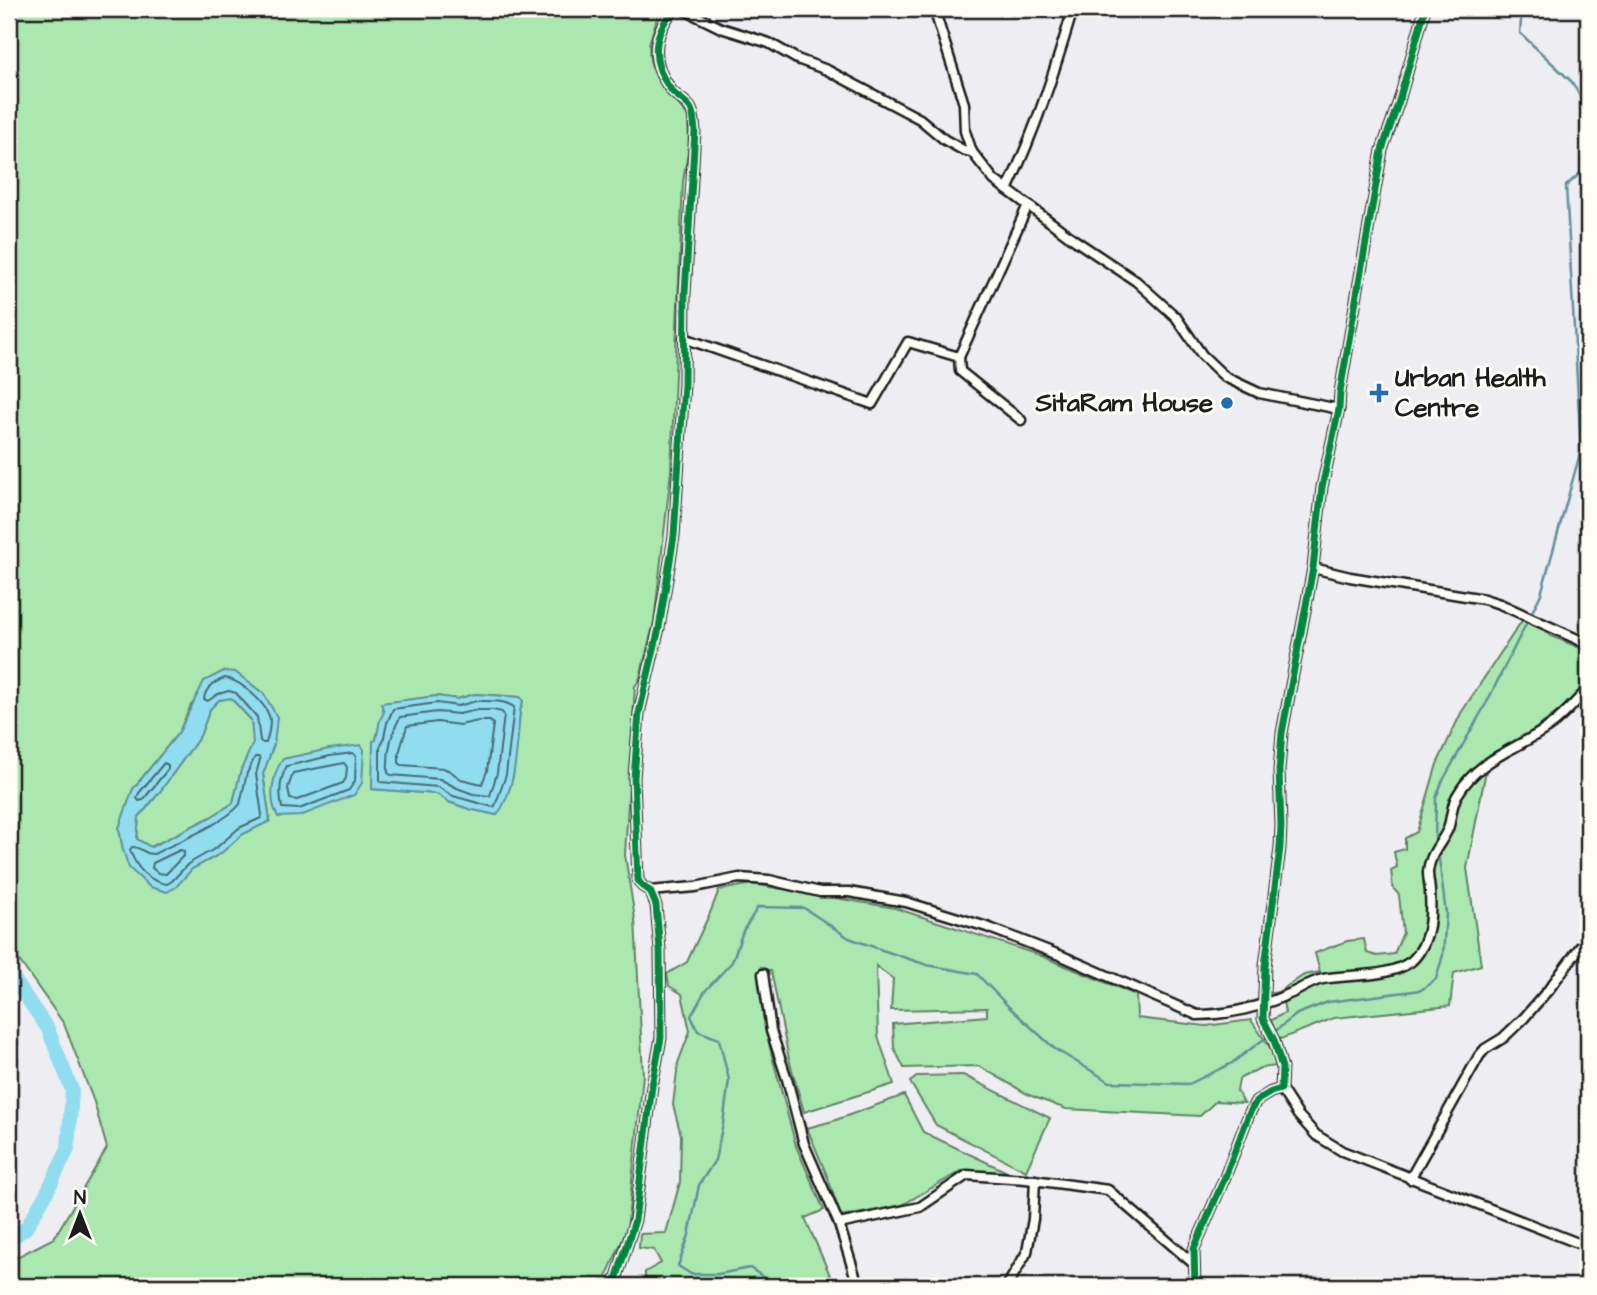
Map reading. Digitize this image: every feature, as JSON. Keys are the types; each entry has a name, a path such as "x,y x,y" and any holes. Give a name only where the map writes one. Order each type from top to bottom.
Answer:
{"street":[{"path":"614,1286 635,1220 652,1086 661,1038 656,905 650,891 638,880 634,778 639,713 659,628 674,536 684,384 685,293 695,131 691,108 672,91 657,64 656,41 665,20 674,9"},
{"path":"682,9 721,28 769,43 797,59 827,70 920,118 945,140 972,152"},
{"path":"934,9 964,104 965,131 972,152 994,180 1136,281 1176,317 1202,355 1225,377 1259,393 1339,409"},
{"path":"1007,190 1025,154 1073,9"},
{"path":"1425,9 1382,150 1339,409 1322,487 1313,568 1283,733 1279,771 1280,848 1265,966 1263,1019 1274,1040 1282,1068 1281,1089 1298,1115 1316,1135 1342,1151 1588,1247"},
{"path":"1021,420 960,371 960,357 1028,205"},
{"path":"684,338 872,404 908,342 960,357"},
{"path":"1313,568 1350,577 1484,599 1588,644"},
{"path":"650,891 695,887 739,878 769,880 820,892 849,892 906,902 987,927 1197,1014 1239,1011 1293,993 1306,984 1395,969 1412,961 1425,941 1430,922 1431,894 1428,872 1431,858 1448,828 1456,796 1470,776 1493,758 1552,725 1588,689"},
{"path":"1410,1179 1479,1056 1524,1018 1581,946 1588,946"},
{"path":"763,974 771,1031 804,1144 839,1224 860,1286"},
{"path":"1195,1286 1194,1249 1249,1114 1256,1101 1281,1089"},
{"path":"839,1224 920,1207 967,1175 1035,1180 1108,1190 1194,1265"},
{"path":"1007,1286 1027,1252 1033,1219 1035,1180"}],"green space":[{"path":"9,9 660,9 649,44 650,61 656,77 688,116 689,148 683,181 671,471 654,622 639,681 635,686 625,855 635,919 643,1075 627,1230 602,1286 9,1286 9,1261 54,1238 107,1148 94,1102 64,1024 9,946","holes":["235,672 264,694 274,744 263,774 270,821 243,834 220,854 192,869 123,850 119,828 133,789 179,732 191,705","475,694 520,697 523,701 513,777 497,815 469,809 449,802 437,794 372,789 377,734 384,712 382,703 437,696 457,699"]},
{"path":"1523,619 1538,623 1551,636 1588,654 1588,683 1565,706 1534,730 1489,755 1467,868 1481,965 1454,973 1450,1006 1334,1018 1278,1040 1271,1020 1285,1013 1283,1001 1272,993 1304,975 1320,972 1315,953 1347,941 1364,939 1367,953 1377,956 1394,954 1403,933 1399,895 1393,888 1391,870 1397,867 1394,852 1405,849 1405,838 1417,832 1437,764 1461,713"},
{"path":"231,698 251,720 254,743 241,770 233,803 151,847 137,839 139,817 200,736 210,709 219,700"},
{"path":"753,884 895,908 1039,955 1136,995 1137,1018 1206,1026 1251,1020 1271,1049 1278,1066 1260,1068 1239,1079 1237,1091 1244,1103 1216,1101 1200,1116 1066,1109 1029,1095 979,1066 904,1068 894,1048 893,1024 987,1016 987,1008 891,1010 893,979 876,966 878,1036 894,1084 804,1112 789,1059 771,971 761,967 762,1006 771,1052 796,1146 824,1210 805,1218 833,1282 829,1286 645,1286 645,1272 661,1263 654,1250 639,1248 640,1234 666,1233 680,1182 681,1135 673,1105 678,1063 690,1031 682,994 669,986 667,974 687,962 719,890"},
{"path":"963,1075 1050,1118 1026,1171 936,1125 910,1082 918,1076"},
{"path":"904,1095 923,1132 1007,1172 998,1174 961,1171 902,1205 841,1217 807,1128"}],"water":[{"path":"224,671 235,672 264,694 277,717 274,744 263,774 270,821 243,834 220,854 192,869 176,887 167,892 150,887 129,868 119,828 133,789 179,732 204,681","holes":["231,698 251,720 253,743 241,770 233,803 151,847 137,839 139,817 200,736 210,709 219,700"]},
{"path":"475,694 520,697 523,701 512,779 504,804 497,815 449,802 437,794 372,789 373,741 376,740 384,712 381,703 437,696 457,699"},
{"path":"361,745 364,750 362,783 354,795 300,816 278,817 272,795 276,772 283,759"}],"waterway":[{"path":"1522,9 1520,33 1572,82 1588,111"},
{"path":"1435,841 1436,798 1541,594 1581,450 1566,186 1588,166"},
{"path":"1274,1032 1297,1014 1328,1002 1421,990 1436,979 1443,955 1446,914 1438,851"},
{"path":"772,1286 750,1268 718,1274 691,1274 678,1266 689,1235 699,1185 715,1160 729,1080 719,1039 698,1031 691,1016 705,991 732,962 743,931 758,907 804,908 849,938 927,965 977,974 1055,1049 1110,1082 1189,1084 1232,1063 1268,1036"},
{"path":"9,972 48,1029 72,1090 68,1149 26,1228 9,1240"}],"cycle path":[{"path":"614,1286 635,1220 652,1086 661,1038 660,950 656,905 650,891 638,880 634,778 639,713 659,628 674,536 684,384 685,293 695,131 691,109 664,80 656,49 661,29 674,9"},
{"path":"1195,1286 1194,1249 1249,1114 1256,1101 1281,1089 1282,1068 1274,1040 1263,1019 1265,966 1280,848 1279,771 1282,733 1313,568 1322,487 1339,409 1382,150 1425,9"}],"place":[{"name":"Urban Health Centre","path":"1379,393"},
{"name":"SitaRam House","path":"1227,403"}]}
